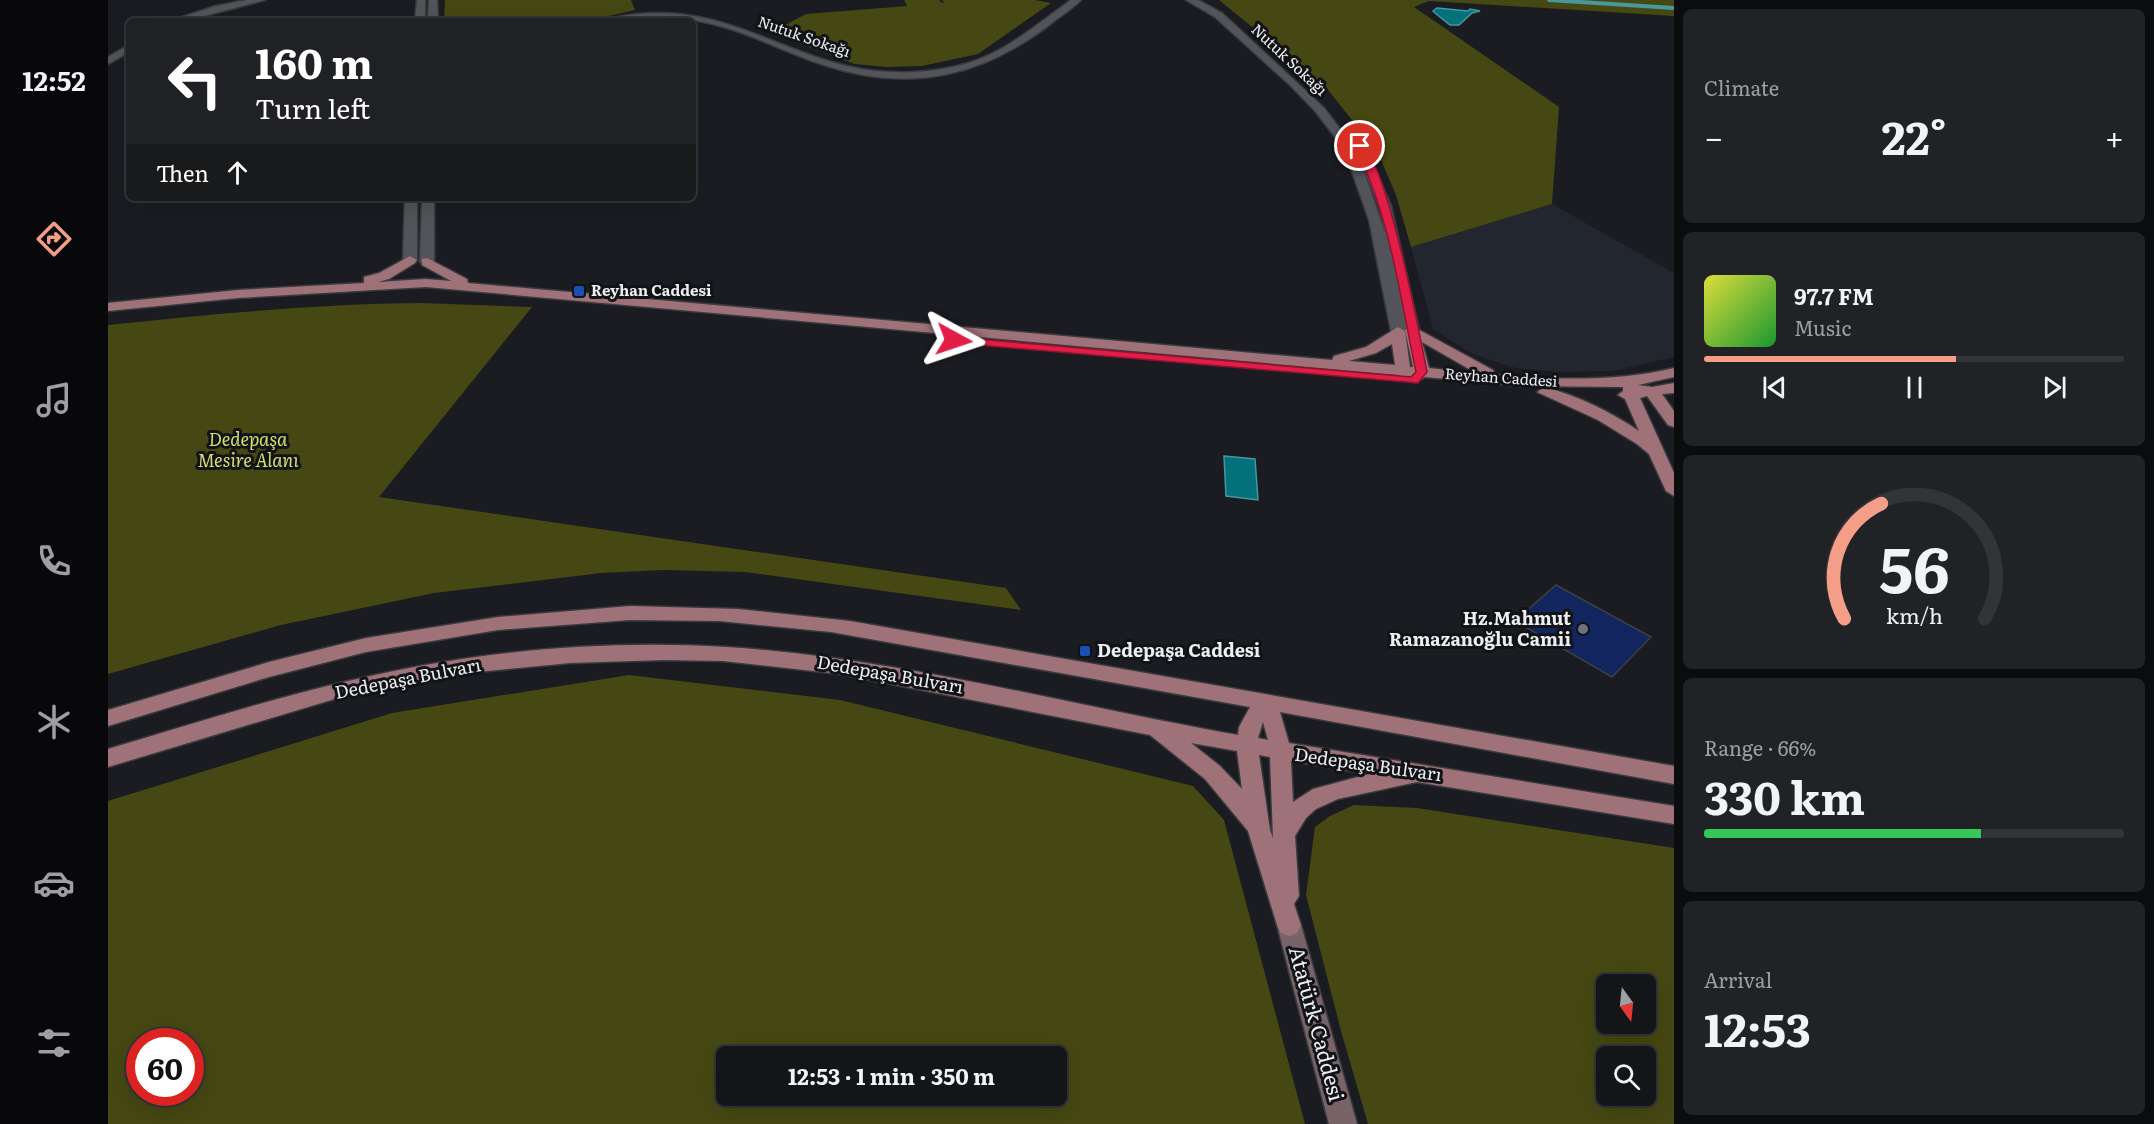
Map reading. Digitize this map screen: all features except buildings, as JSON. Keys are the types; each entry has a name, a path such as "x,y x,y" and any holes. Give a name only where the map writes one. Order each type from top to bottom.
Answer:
{"main road":[{"path":"342,287 384,276 410,260"},
{"path":"410,260 409,288 1413,374 1545,392 1631,389 1652,392 1674,388"},
{"path":"426,283 427,262 454,279 490,289"},
{"name":"Reyhan Caddesi","path":"108,316 409,288 426,283 1323,362 1413,374 1631,389 1674,372"},
{"name":"Reyhan Caddesi","path":"108,307 342,287 409,288"},
{"path":"1323,362 1364,352 1405,331"},
{"path":"1405,331 1413,374"},
{"path":"1405,331 1473,366 1519,381"},
{"path":"1631,389 1674,491"},
{"path":"1545,392 1576,402 1618,422 1656,451"},
{"path":"1652,392 1674,422"},
{"path":"108,718 291,663 365,645 508,622 653,613 718,614 798,620 1265,700 1674,775"},
{"name":"Dedepaşa Bulvarı","path":"108,758 278,706 396,678 478,664 611,654 710,653 804,661 930,681 1152,728 1280,752 1425,773 1674,815"},
{"path":"1265,700 1248,727 1247,746 1259,830 1288,925"},
{"path":"1265,700 1277,732 1280,752 1288,925"},
{"path":"1152,728 1216,773 1236,794 1259,830"},
{"path":"1283,837 1296,812 1312,800 1347,787 1425,773"}],"street":[{"path":"185,18 219,8 261,0"},
{"path":"420,18 421,0"},
{"path":"433,0 433,18"},
{"name":"Nutuk Sokağı","path":"696,18 704,19 842,67 873,72 922,74 955,70 991,59 1077,0"},
{"name":"Nutuk Sokağı","path":"696,23 831,71 878,78 926,79 964,74 1003,61 1090,0"},
{"name":"Nutuk Sokağı","path":"1190,0 1217,14 1308,97 1338,133 1358,169 1390,286 1405,331"},
{"name":"Nutuk Sokağı","path":"1203,0 1231,16 1304,81 1348,129 1360,146 1385,206 1405,331"},
{"name":"Nutuk Sokağı","path":"637,18 662,15 694,18"},
{"path":"108,61 126,50"},
{"path":"410,260 411,201"},
{"path":"427,262 428,201"},
{"name":"Atatürk Caddesi","path":"1288,925 1343,1124"}],"shaded area":[{"path":"1552,204 1674,273 1674,357 1614,371 1556,372 1516,368 1472,354 1433,329 1411,247"}],"green space":[{"path":"445,0 631,0 635,10 600,18 444,18"},
{"path":"904,0 939,0 942,3 944,2 942,0 1035,0 1051,3 978,54 922,66 886,67 855,64 770,33 806,14 907,6"},
{"path":"1219,0 1674,0 1674,16 1429,1 1414,7 1559,107 1552,204 1411,247 1396,195 1378,153 1325,86"},
{"name":"Dedepaşa Mesire Alanı","path":"422,303 532,307 379,497 1006,588 1021,610 745,572 663,570 601,573 434,593 281,625 108,674 108,325 226,313"},
{"path":"629,675 840,700 1193,786 1224,820 1305,1124 108,1124 108,801 392,713"},
{"path":"1354,805 1417,808 1674,848 1674,1124 1368,1124 1306,895 1315,827 1330,816"}],"water":[{"path":"1437,8 1480,11 1472,13 1459,25 1450,25 1433,11"},
{"path":"1224,456 1255,459 1258,500 1226,496"}],"waterway":[{"path":"1549,0 1674,8"}],"place":[{"name":"Reyhan Caddesi","path":"579,291"},
{"name":"Hz.Mahmut Ramazanoğlu Camii","path":"1583,629"},
{"name":"Dedepaşa Caddesi","path":"1085,651"}],"route":[{"path":"954,340 1414,381 1422,372 1392,231 1385,206 1360,146"}]}
